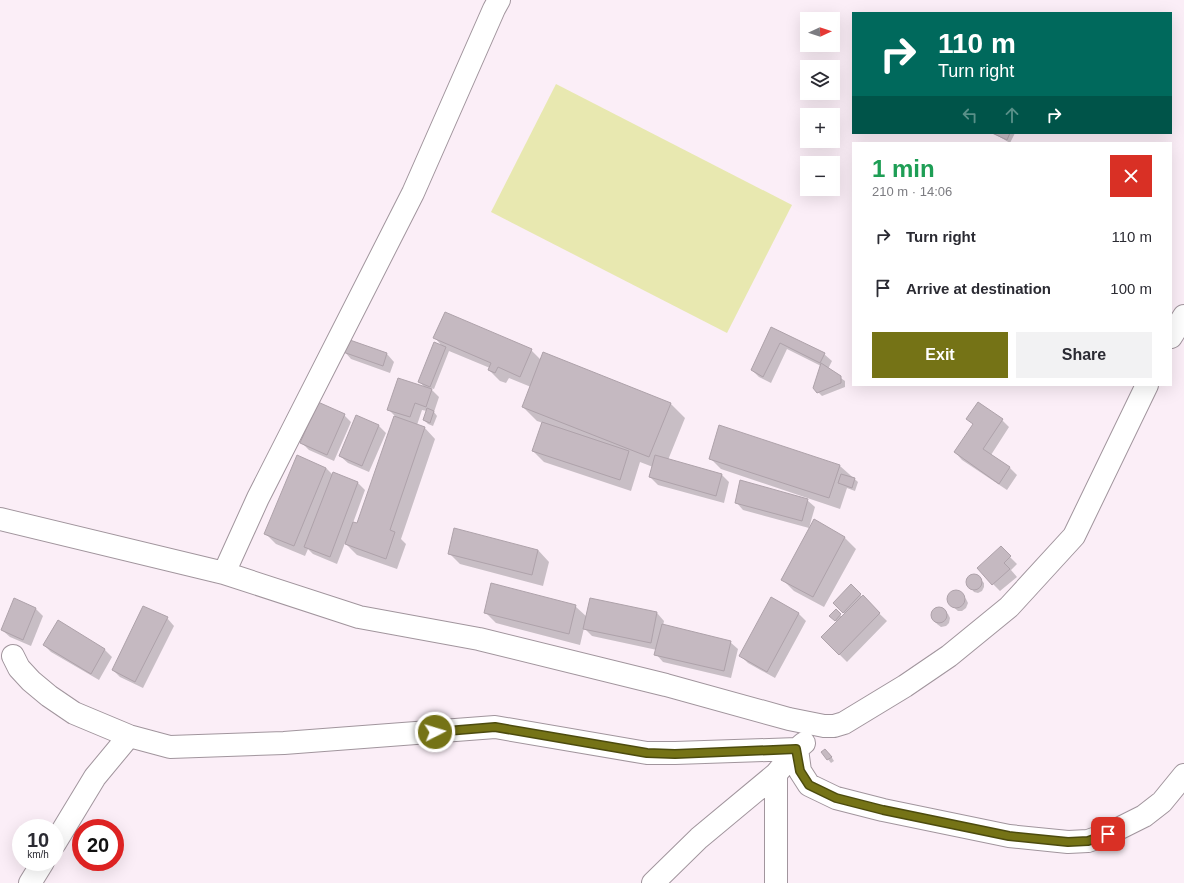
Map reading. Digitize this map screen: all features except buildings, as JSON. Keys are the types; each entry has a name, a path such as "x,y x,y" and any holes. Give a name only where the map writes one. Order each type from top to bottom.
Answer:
{"street":[{"path":"224,573 258,498 413,193 499,0"},
{"path":"1172,335 1184,316"},
{"path":"0,519 224,573 359,617 479,639 659,683 789,719 824,726 834,726 844,723 905,686 949,656 1009,607 1074,536 1147,386"},
{"path":"13,656 19,668 31,681 74,713 129,736 170,747 284,743 495,727 647,753 675,754 796,749"},
{"path":"653,883 700,838 776,774 796,749 824,726"},
{"path":"64,828 95,777 129,736"},
{"path":"796,749 800,771 809,785 836,798 883,810 1009,836 1068,842 1088,841 1108,834 1144,816 1162,802 1184,775"},
{"path":"776,774 776,883"},
{"path":"30,883 37,871"}],"green space":[{"path":"556,84 792,205 727,333 491,212"}],"route":[{"path":"435,732 495,727 647,753 675,754 796,749 800,771 809,785 836,798 883,810 1009,836 1068,842 1088,841 1108,834"}]}
